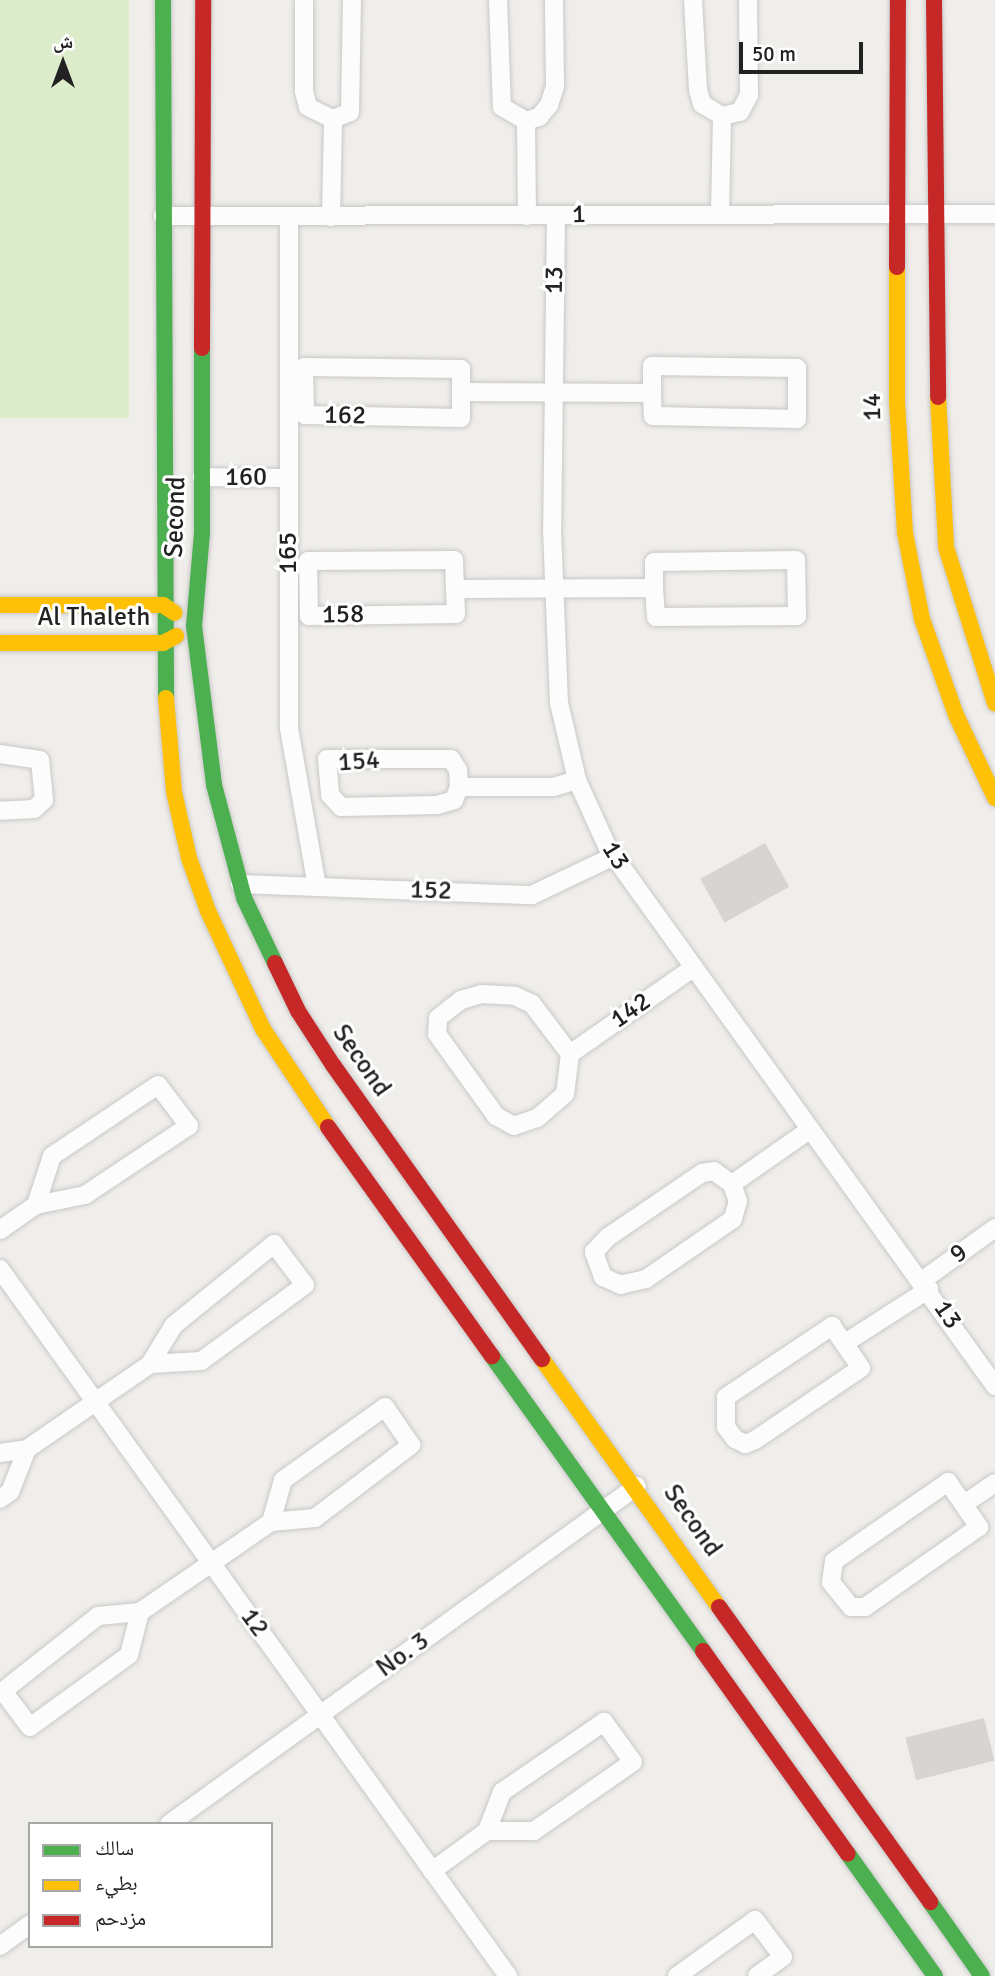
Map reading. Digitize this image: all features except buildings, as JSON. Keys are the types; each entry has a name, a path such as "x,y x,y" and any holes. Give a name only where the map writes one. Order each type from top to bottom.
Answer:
{"street":[{"name":"Second","path":"163,0 163,643 174,792 189,858 245,994 299,1086 935,1976"},
{"name":"Second","path":"204,0 202,477 194,626 214,785 240,884 298,1011 333,1065 637,1486 982,1976"},
{"path":"304,0 306,99 317,114 333,119 351,112 352,0"},
{"path":"498,0 502,107 526,121 539,117 549,105 555,86 554,0"},
{"path":"694,0 698,90 702,104 722,116 740,112 749,95 748,0"},
{"name":"14","path":"898,0 899,464 905,533 922,619 956,715 995,798"},
{"path":"933,0 938,445 946,547 995,703"},
{"path":"720,213 722,116"},
{"path":"331,217 333,119"},
{"path":"526,121 527,216"},
{"name":"1","path":"163,216 995,214"},
{"name":"165","path":"289,216 289,728 317,887"},
{"name":"13","path":"556,216 555,589 559,703 577,780 614,856 809,1130 926,1284 995,1386"},
{"path":"652,366 797,368 797,419 653,416 652,393 652,366"},
{"name":"162","path":"304,367 460,369 461,392 461,418 305,415 304,367"},
{"path":"461,392 652,393"},
{"name":"160","path":"202,477 289,478"},
{"name":"158","path":"454,560 455,589 456,614 309,616 308,561 454,560"},
{"path":"796,560 797,616 656,617 654,588 654,562 796,560"},
{"path":"455,589 654,588"},
{"name":"Al Thaleth","path":"0,605 163,605 194,626 163,643 0,643"},
{"path":"0,754 40,760 44,800 34,809 0,811"},
{"name":"154","path":"327,759 451,759 458,770 459,787 454,800 437,805 341,807 330,795 327,759"},
{"path":"459,787 553,787 577,780"},
{"name":"152","path":"240,884 532,895 614,856"},
{"name":"142","path":"570,1054 693,968"},
{"path":"515,996 532,1004 570,1054 565,1094 537,1118 514,1126 496,1116 447,1049 437,1034 439,1018 471,997 515,996"},
{"path":"0,1230 36,1205 85,1195 189,1126 158,1085 52,1156 36,1205"},
{"path":"732,1184 809,1130"},
{"path":"714,1171 732,1184 738,1201 733,1219 646,1279 621,1285 603,1277 594,1252 608,1237 702,1173 714,1171"},
{"name":"9","path":"845,1343 926,1284 995,1228"},
{"path":"0,1453 27,1449 150,1364 174,1325 274,1244 305,1285 201,1361 150,1364"},
{"name":"12","path":"0,1269 508,1976"},
{"path":"832,1326 845,1343 861,1368 755,1440 745,1444 735,1439 726,1427 726,1396 832,1326"},
{"path":"140,1612 129,1656 30,1727 3,1691 98,1616 140,1612 271,1522 315,1518 411,1445 385,1407 284,1480 271,1522"},
{"path":"0,1499 10,1492 27,1449"},
{"path":"948,1482 964,1504 979,1527 865,1607 851,1607 831,1582 834,1561 948,1482"},
{"path":"964,1504 995,1483"},
{"name":"No. 3","path":"172,1822 637,1486"},
{"path":"432,1871 487,1831 502,1792 604,1722 633,1762 534,1831 487,1831"},
{"path":"677,1976 755,1920 783,1957 757,1976"},
{"path":"0,1946 28,1925"}],"green space":[{"path":"0,0 129,0 129,418 0,418"}],"traffic: fast":[{"path":"163,0 166,698"},
{"path":"202,348 202,533 194,626 214,785 244,898 275,963"},
{"path":"492,1356 703,1651"},
{"path":"848,1854 935,1976"},
{"path":"930,1902 982,1976"}],"traffic: slow":[{"path":"897,267 897,402 905,533 922,619 956,715 995,798"},
{"path":"938,397 946,547 995,703"},
{"path":"0,605 163,605 175,613"},
{"path":"0,643 163,643 176,636"},
{"path":"166,698 174,792 189,858 208,911 263,1029 328,1127"},
{"path":"542,1359 719,1607"}],"traffic: jam":[{"path":"202,348 203,0"},
{"path":"897,267 898,0"},
{"path":"934,0 938,397"},
{"path":"275,963 298,1011 333,1065 542,1359"},
{"path":"328,1127 492,1356"},
{"path":"719,1607 930,1902"},
{"path":"703,1651 848,1854"}]}
